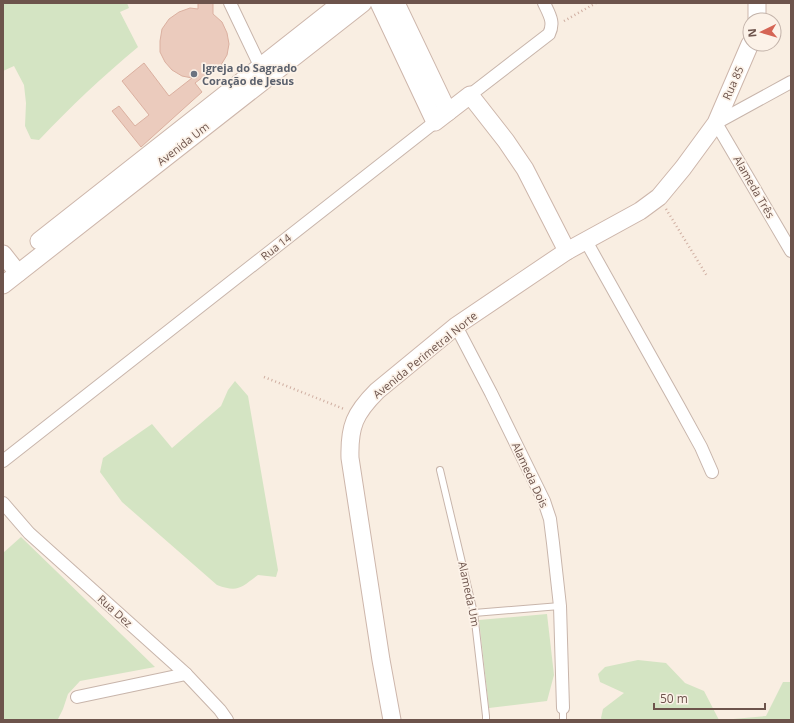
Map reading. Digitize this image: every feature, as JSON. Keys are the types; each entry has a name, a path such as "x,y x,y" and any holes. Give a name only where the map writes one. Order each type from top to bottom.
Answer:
{"street":[{"path":"230,3 263,73"},
{"name":"Avenida Um","path":"263,73 341,3"},
{"name":"Avenida Um","path":"3,285 9,265 263,73 363,3"},
{"path":"379,3 442,117"},
{"path":"396,3 442,117"},
{"path":"544,3 551,18 550,31"},
{"name":"Rua 14","path":"3,461 550,31"},
{"name":"Rua 85","path":"716,123 747,52"},
{"path":"716,123 791,82"},
{"path":"470,95 506,140 524,169 567,251"},
{"name":"Avenida Perimetral Norte","path":"392,720 381,660 350,458 349,443 352,429 358,415 366,403 378,391 456,326 567,251 640,211 659,197 683,168 716,123"},
{"name":"Alameda Três","path":"716,123 791,251"},
{"path":"586,241 679,407 712,472"},
{"name":"Alameda Dois","path":"456,326 544,501 550,519 560,606 563,714"},
{"name":"Rua Dez","path":"3,503 29,533 186,674 220,710 227,720"},
{"path":"77,697 186,674"}],"lane":[{"name":"Alameda Um","path":"440,470 474,613 486,720"},
{"path":"474,613 560,606"}],"path":[{"path":"550,31 596,3"},
{"path":"221,65 229,78"},
{"path":"659,197 707,276"},
{"path":"264,377 358,415"}],"green space":[{"path":"3,3 127,3 129,8 120,12 138,47 87,92 39,140 31,139 25,126 26,103 24,85 14,66 3,71"},
{"path":"235,381 248,396 278,570 276,577 258,575 243,586 235,589 217,585 122,502 100,472 103,458 152,424 172,448 221,406 228,390"},
{"path":"21,537 155,667 80,681 68,694 58,719 3,720 3,553"},
{"path":"547,614 554,675 547,701 489,708 479,620"},
{"path":"638,660 666,663 685,683 704,691 719,720 602,720 603,709 624,693 600,682 598,674 605,667"},
{"path":"783,682 791,682 791,720 722,720 766,716"}],"building":[{"name":"Igreja do Sagrado Coração de Jesus","path":"198,3 213,3 213,14 222,22 227,33 229,44 227,55 221,65 213,72 195,83 202,92 141,147 112,111 119,106 135,126 149,115 122,81 144,63 169,96 192,78 182,76 172,70 165,62 160,52 160,41 162,29 169,19 179,12 190,8 198,9"}],"place":[{"name":"Igreja do Sagrado Coração de Jesus","path":"194,74"}]}
